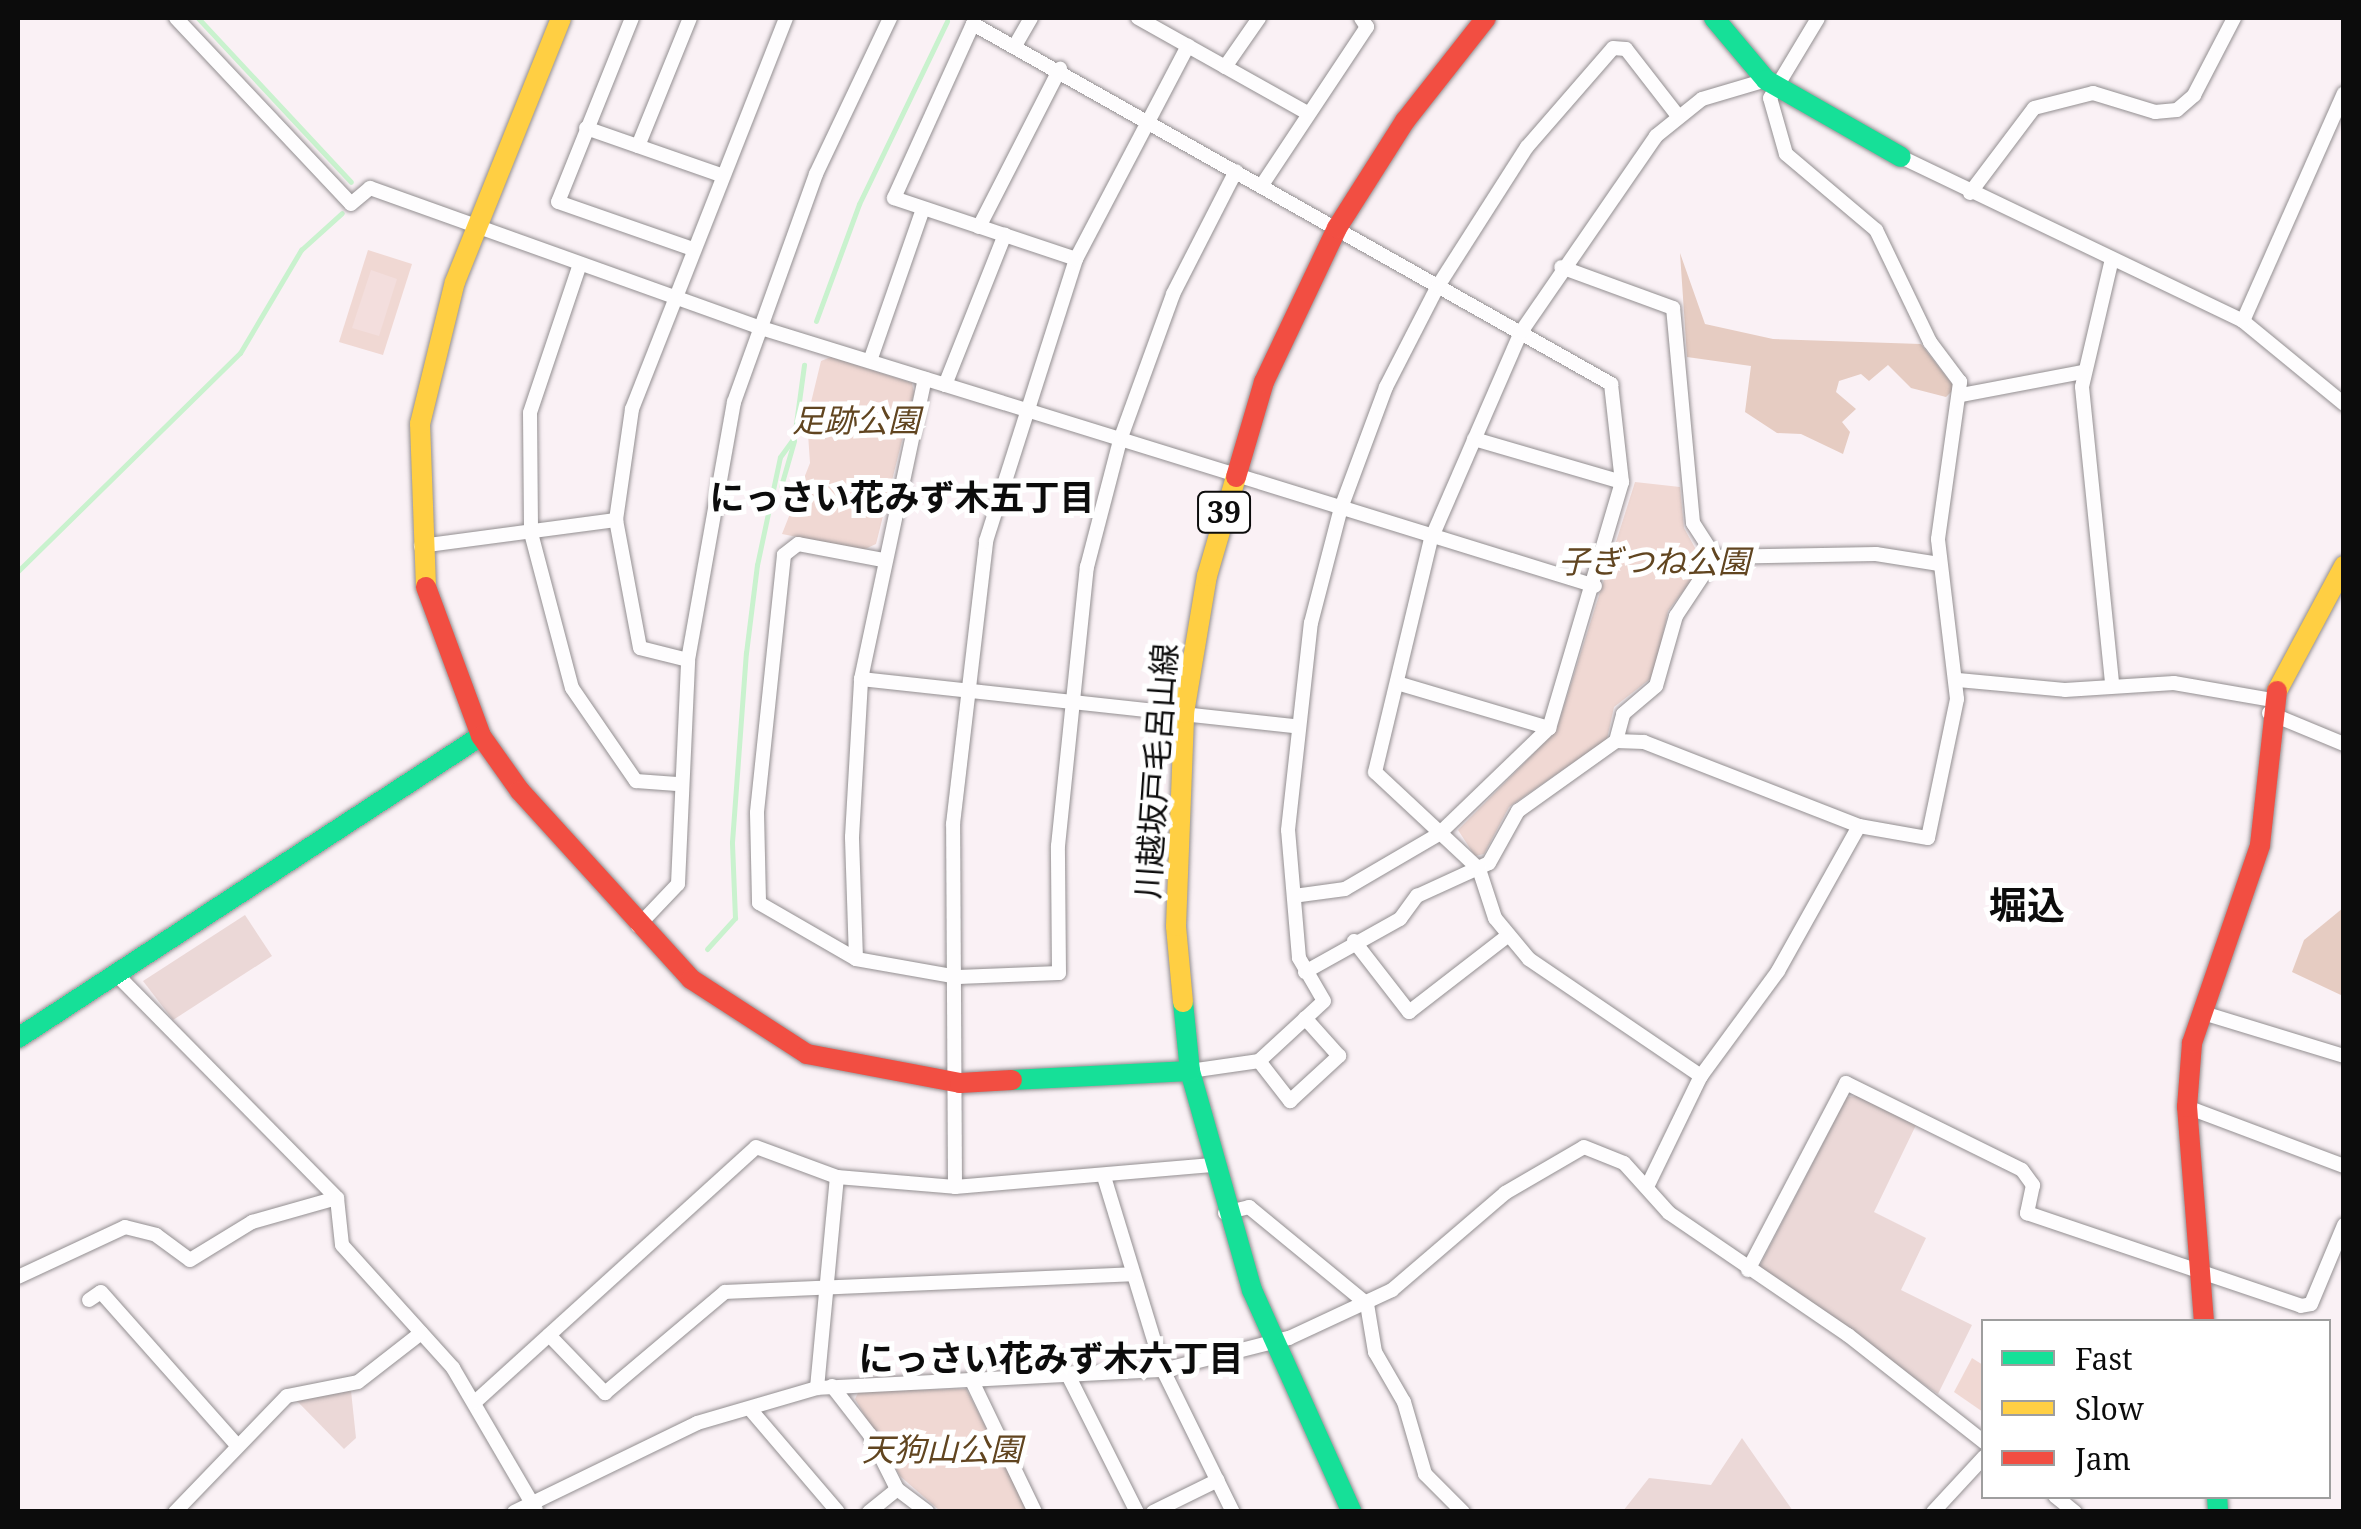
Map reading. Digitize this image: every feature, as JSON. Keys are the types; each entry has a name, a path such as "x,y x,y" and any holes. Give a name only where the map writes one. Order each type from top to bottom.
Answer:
{"street":[{"path":"176,18 352,204 370,188 758,327 1432,539 1594,586"},
{"path":"561,18 476,228 426,376 416,456 421,546 436,632 481,736 638,926 730,1009 807,1054 960,1083 1190,1071 1259,1061 1324,997 1305,972 1294,896 1288,830 1295,726 1341,508 1386,387 1438,286 1526,147 1613,48 1626,49 1678,116"},
{"path":"632,18 558,202 690,248"},
{"path":"638,146 690,18"},
{"path":"688,660 642,651 616,520 632,409 718,174 786,18"},
{"path":"638,926 678,884 677,784 688,660 730,422 758,327 816,174 890,18"},
{"path":"1016,44 1031,18"},
{"path":"1138,18 1307,114"},
{"path":"1225,67 1259,18"},
{"path":"1262,185 1367,27 1361,18"},
{"name":"川越坂戸毛呂山線","path":"1352,1512 1273,1343 1225,1213 1190,1071 1176,926 1184,713 1233,476 1264,382 1337,228 1404,121 1486,18"},
{"path":"1714,18 1771,83 1970,193 2111,263 2243,322 2344,404"},
{"path":"1305,972 1354,941 1400,919 1417,896 1479,869 1496,854 1518,811 1616,741 1644,742 1859,826 1928,838 1958,680 1939,564 1961,395 1876,230 1786,154 1771,106 1771,83 1818,18"},
{"path":"1970,193 2034,108 2093,93 2154,112 2177,110 2194,95 2234,18"},
{"path":"1076,259 894,198 894,186 973,24 1016,44 1612,384 1622,482 1549,728 1440,834 1345,890 1294,896"},
{"path":"955,1187 960,1083 954,824 966,690 986,541 1022,411 1076,259 1188,46"},
{"path":"979,226 1060,69"},
{"path":"1701,1076 1506,937 1479,869 1375,772 1432,539 1521,332 1561,266 1678,116 1702,99 1771,83"},
{"path":"2243,322 2344,93"},
{"path":"586,128 718,174"},
{"path":"883,560 786,548 757,813 758,903 856,959 958,977 1059,973 1068,701 1088,567 1120,440 1173,294 1236,171"},
{"path":"870,362 924,209"},
{"path":"946,385 1005,234"},
{"path":"2111,263 2083,372 2112,682"},
{"path":"580,264 530,413 531,532 572,688 636,781 677,784"},
{"path":"1561,266 1673,308 1692,523 1715,558"},
{"path":"1961,395 2083,372"},
{"path":"856,959 852,837 862,679 883,560 925,379"},
{"path":"1474,439 1622,482"},
{"path":"421,546 616,520"},
{"path":"1715,558 1876,554 1939,564"},
{"path":"1616,741 1623,714 1656,686 1676,616 1715,558"},
{"path":"2204,1319 2187,1106 2200,1012 2260,845 2270,706 2344,566"},
{"path":"862,679 1295,726"},
{"path":"1958,680 2065,690 2112,682 2222,686 2344,744"},
{"path":"1397,683 1549,728"},
{"path":"18,1038 481,736"},
{"path":"1648,1187 1701,1076 1778,971 1859,826"},
{"path":"1354,941 1409,1012 1506,937"},
{"path":"116,974 337,1198 342,1246 422,1333 475,1402 535,1508"},
{"path":"2200,1012 2344,1056"},
{"path":"1259,1061 1290,1101 1339,1056 1305,1018"},
{"path":"1748,1270 1846,1083 2022,1170 2033,1185 2028,1213 2202,1274 2311,1304 2344,1225"},
{"path":"2187,1106 2344,1166"},
{"path":"475,1402 750,1150 762,1148 837,1176 955,1187 1105,1180 1212,1165"},
{"path":"514,1512 535,1508 697,1424 824,1387 1163,1370 1273,1343 1367,1304 1571,1151 1607,1151 1648,1187 1669,1213 1848,1335 1981,1440"},
{"path":"837,1176 824,1387 870,1435 897,1489 928,1512"},
{"path":"1105,1180 1163,1370 1233,1512"},
{"path":"18,1277 125,1227 156,1236 190,1260 252,1222 337,1198"},
{"path":"1225,1213 1249,1207 1367,1304 1375,1352 1404,1402 1425,1474 1463,1512"},
{"path":"549,1335 606,1393 710,1298 829,1288 1131,1274"},
{"path":"90,1300 101,1292 237,1445"},
{"path":"175,1512 287,1396 358,1382 422,1333"},
{"path":"1068,1377 1137,1512"},
{"path":"971,1379 1035,1512"},
{"path":"750,1409 838,1512"},
{"path":"1933,1512 1981,1459"},
{"path":"1153,1512 1218,1480"},
{"path":"869,1512 897,1489"}],"green space":[{"path":"368,250 412,264 383,355 339,342"},
{"name":"足跡公園","path":"831,357 912,383 914,393 876,544 863,550 782,534 810,463 807,419 821,361"},
{"name":"子ぎつね公園","path":"1635,482 1680,487 1684,528 1704,564 1668,611 1654,676 1614,707 1607,739 1509,807 1484,854 1475,856 1458,830 1556,731"},
{"path":"1972,1358 1981,1364 1981,1411 1954,1392"},
{"name":"天狗山公園","path":"966,1389 1028,1511 940,1511 900,1476 855,1399 859,1391"}],"shaded area":[{"path":"1680,253 1705,324 1773,339 1921,344 1955,388 1946,397 1911,388 1888,365 1869,381 1861,374 1839,381 1836,392 1856,409 1842,422 1850,432 1843,454 1801,434 1777,433 1745,412 1751,366 1687,357"},
{"path":"371,270 397,279 379,336 352,328"},
{"path":"2343,908 2343,996 2292,972 2304,940"},
{"path":"245,915 272,956 173,1020 143,981"},
{"path":"1857,1096 1917,1123 1874,1212 1926,1238 1901,1290 1972,1325 1938,1394 1763,1274 1760,1265 1847,1097"},
{"path":"351,1391 356,1438 344,1449 296,1400"},
{"path":"1742,1438 1793,1511 1623,1511 1649,1478 1711,1485"}],"waterway":[{"path":"198,18 351,182"},
{"path":"816,321 859,204 947,21"},
{"path":"18,571 240,353 301,250 342,213"},
{"path":"707,949 735,918 732,842 746,653 757,565 780,457 794,438 804,365"},
{"path":"781,486 794,441"}],"traffic: fast":[{"path":"1714,18 1766,80 1901,157"},
{"path":"18,1038 481,736"},
{"path":"1183,1002 1190,1071 1252,1290 1352,1512"},
{"path":"1012,1080 1190,1071"},
{"path":"2217,1499 2218,1512"}],"traffic: slow":[{"path":"426,587 420,424 455,282 561,18"},
{"path":"1183,1002 1176,926 1184,713 1207,576 1236,477"},
{"path":"2277,691 2344,566"}],"traffic: jam":[{"path":"1236,477 1264,382 1337,228 1405,121 1486,18"},
{"path":"426,587 481,736 520,791 691,979 807,1054 960,1083 1012,1080"},
{"path":"2204,1319 2187,1107 2192,1043 2260,845 2277,691"}],"district":[{"name":"にっさい花みず木五丁目","path":"902,497"},
{"name":"堀込","path":"2027,905"},
{"name":"にっさい花みず木六丁目","path":"1051,1358"}]}
